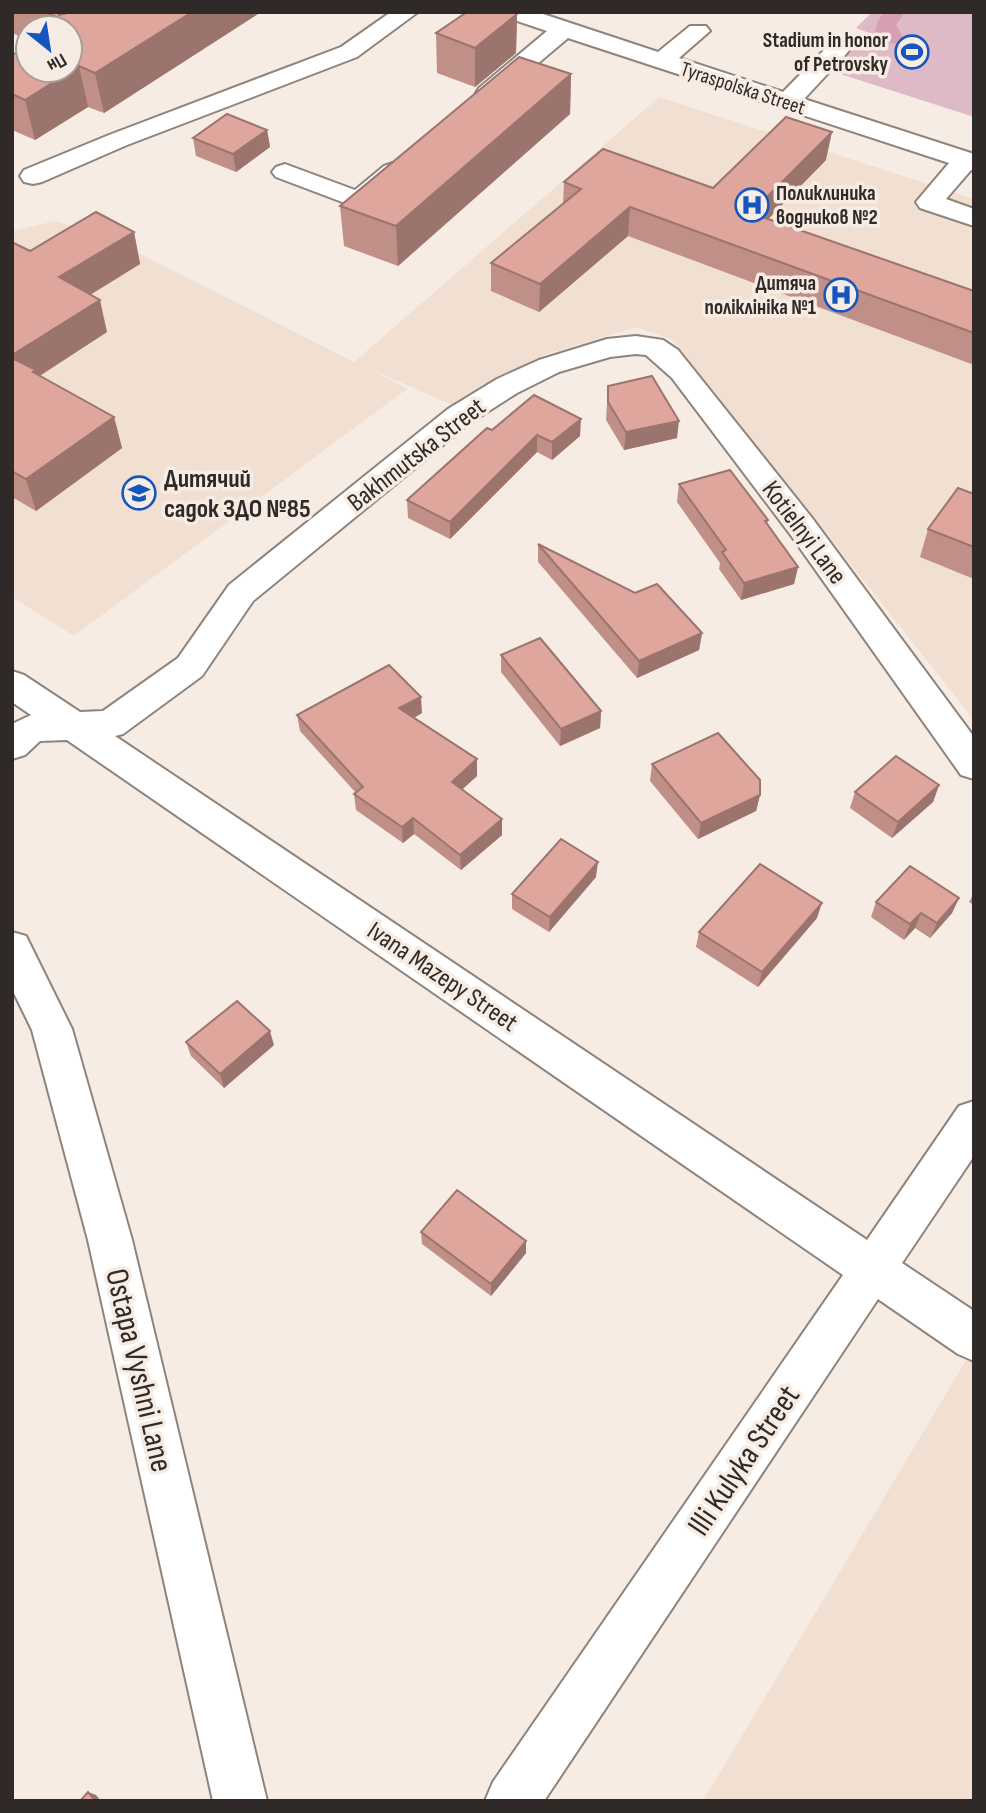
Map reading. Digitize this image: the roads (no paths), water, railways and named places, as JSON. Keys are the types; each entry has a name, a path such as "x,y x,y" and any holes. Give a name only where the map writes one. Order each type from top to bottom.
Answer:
{"street":[{"path":"33,176 118,140 349,52 407,12"},
{"name":"Tyraspolska Street","path":"513,12 970,161"},
{"path":"471,106 564,29"},
{"path":"661,61 698,31"},
{"path":"789,102 838,49"},
{"path":"285,172 358,200 410,157"},
{"path":"970,161 929,202 974,218"},
{"name":"Kotielnyi Lane","path":"607,348 653,346 668,356 682,371 801,526 974,765"},
{"name":"Bakhmutska Street","path":"12,745 32,728 110,724 190,667 241,593 459,416 507,386 549,366 607,348"},
{"name":"Ivana Mazepy Street","path":"12,684 974,1338"},
{"name":"Ostapa Vyshni Lane","path":"12,948 52,1029 107,1227 240,1801"},
{"name":"Illi Kulyka Street","path":"512,1801 974,1120"}],"place":[{"name":"Stadium in honor of Petrovsky","path":"912,52"},
{"name":"Поликлиника водников №2","path":"752,205"},
{"name":"Дитяча поліклініка №1","path":"841,295"},
{"name":"Дитячий садок ЗДО №85","path":"139,493"}]}
